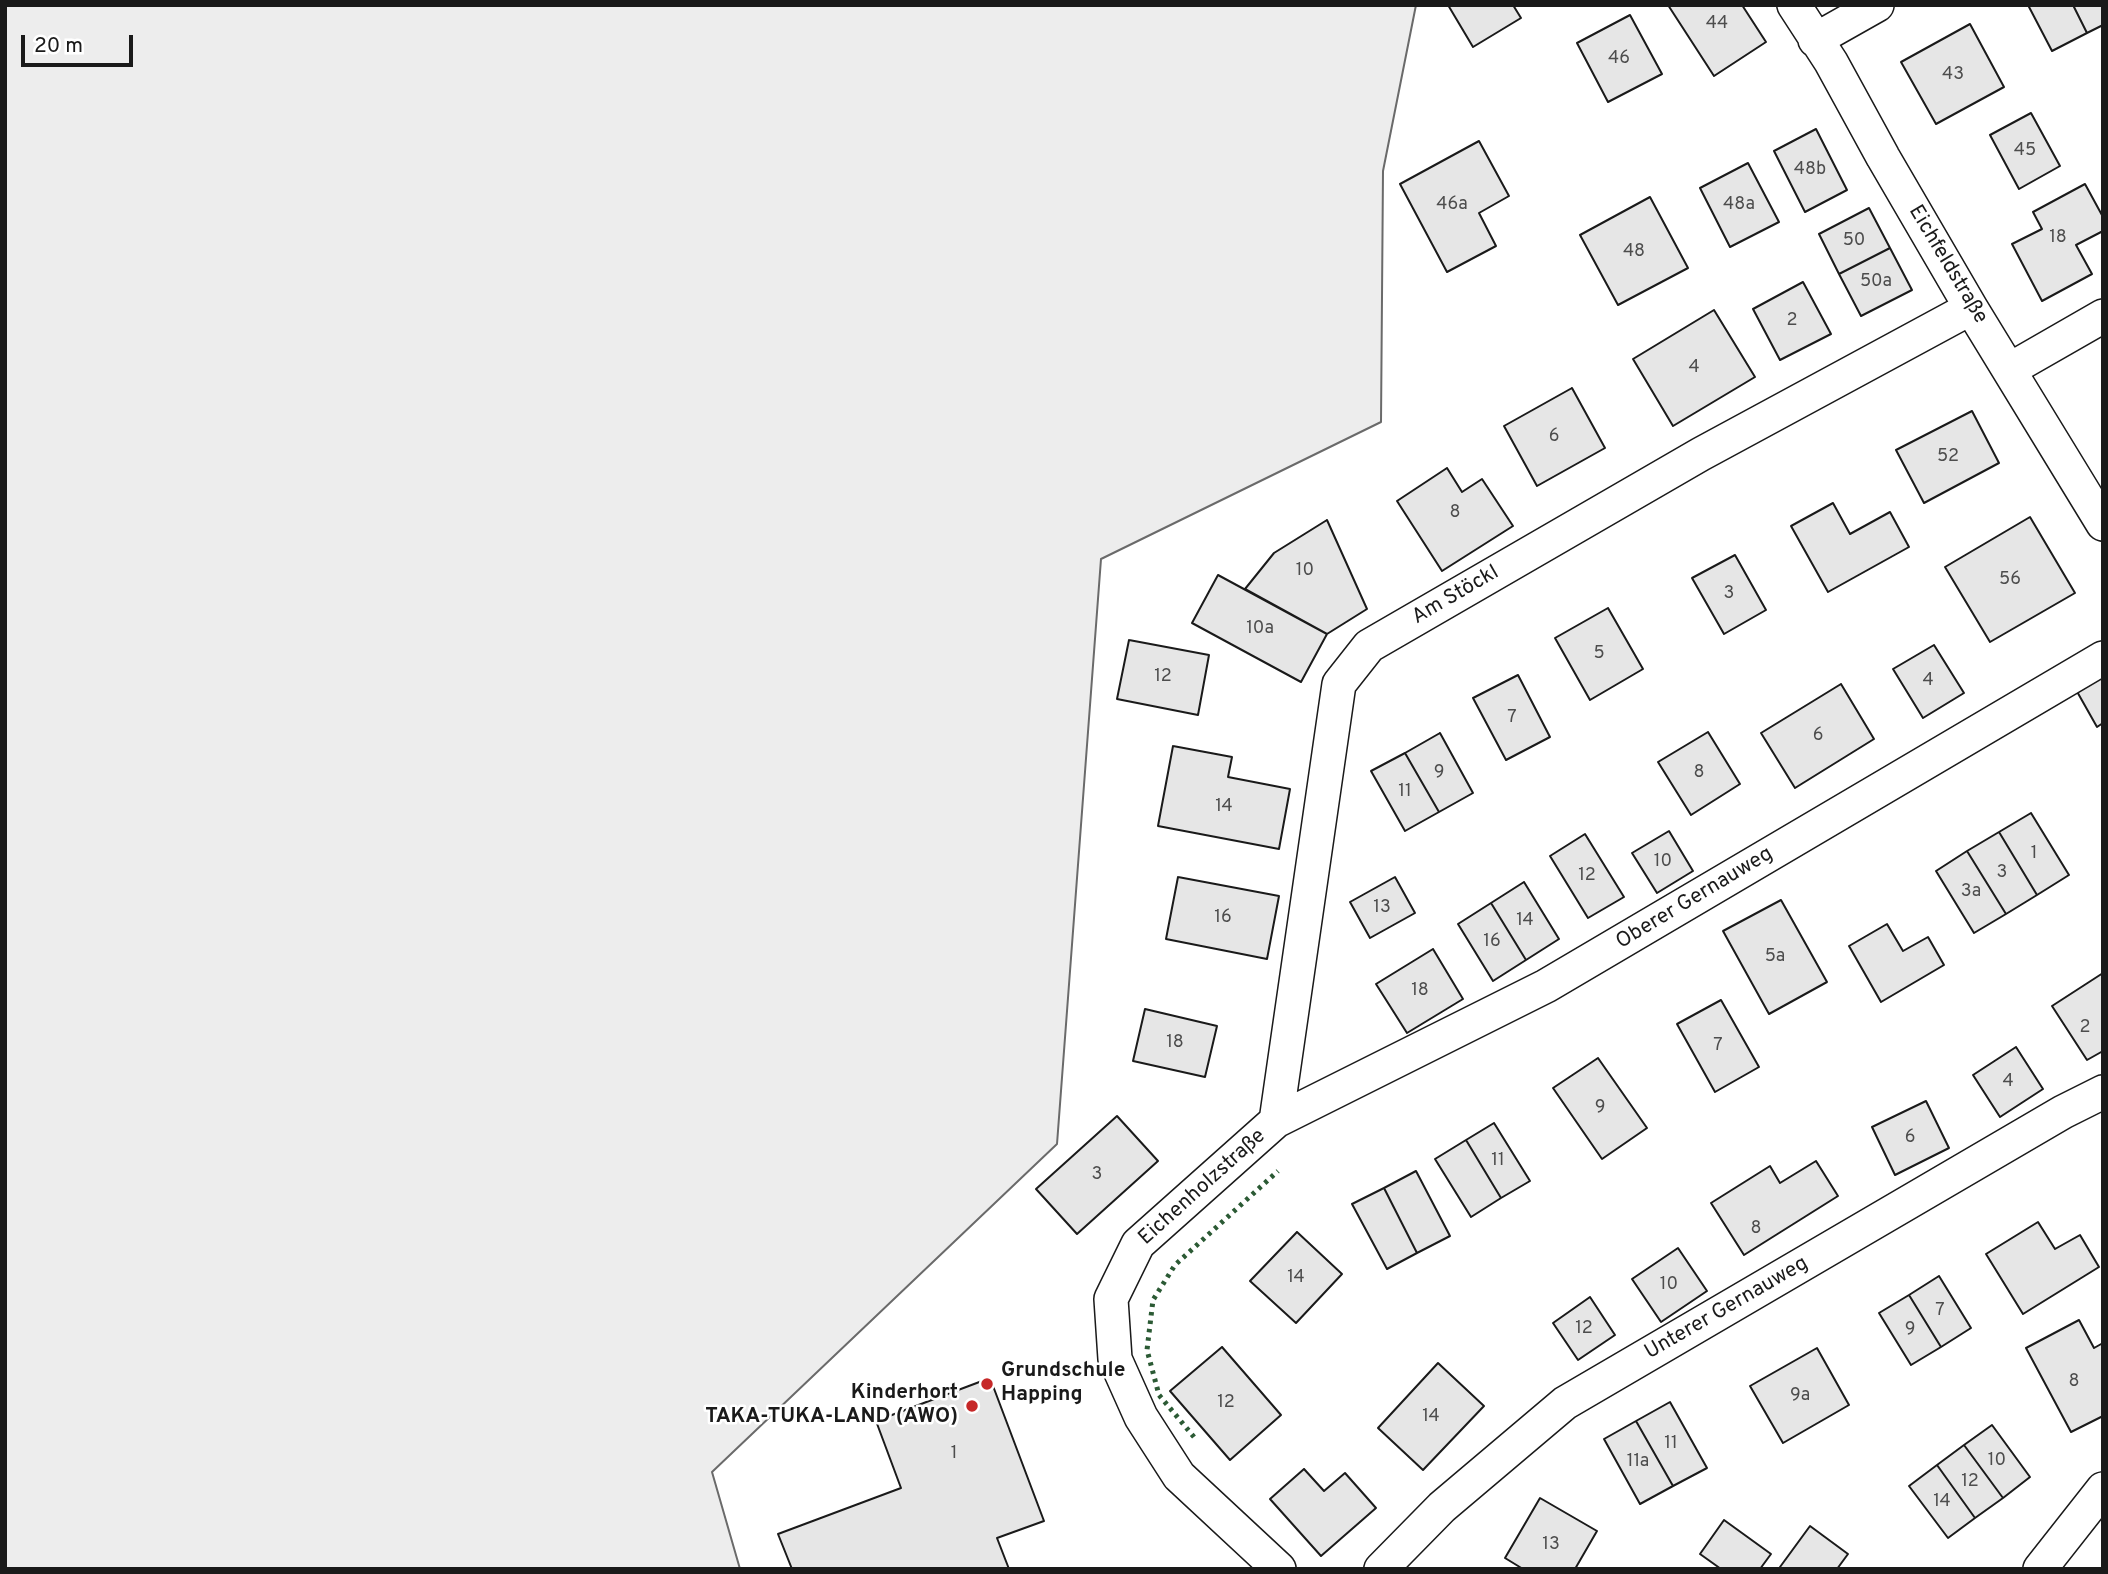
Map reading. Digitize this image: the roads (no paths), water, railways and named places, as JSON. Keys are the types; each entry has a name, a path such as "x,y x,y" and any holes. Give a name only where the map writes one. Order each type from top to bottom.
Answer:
{"street":[{"name":"Eichfeldstraße","path":"1794,5 1831,62 1971,308 2103,524"},
{"path":"1815,40 1877,5"},
{"name":"Am Stöckl","path":"1276,1121 1339,684 1369,646 1701,454 1971,308"},
{"path":"2009,370 2103,316"},
{"name":"Oberer Gernauweg","path":"1276,1121 1546,986 2103,658"},
{"name":"Unterer Gernauweg","path":"1381,1569 1442,1507 1565,1403 2063,1112 2103,1092"},
{"name":"Eichenholzstraße","path":"1276,1121 1138,1244 1111,1298 1115,1359 1147,1427 1178,1476 1279,1569"},
{"path":"2040,1569 2103,1489"}],"place":[{"name":"Grundschule Happing","path":"987,1384"},
{"name":"Kinderhort TAKA-TUKA-LAND (AWO)","path":"972,1406"}]}
